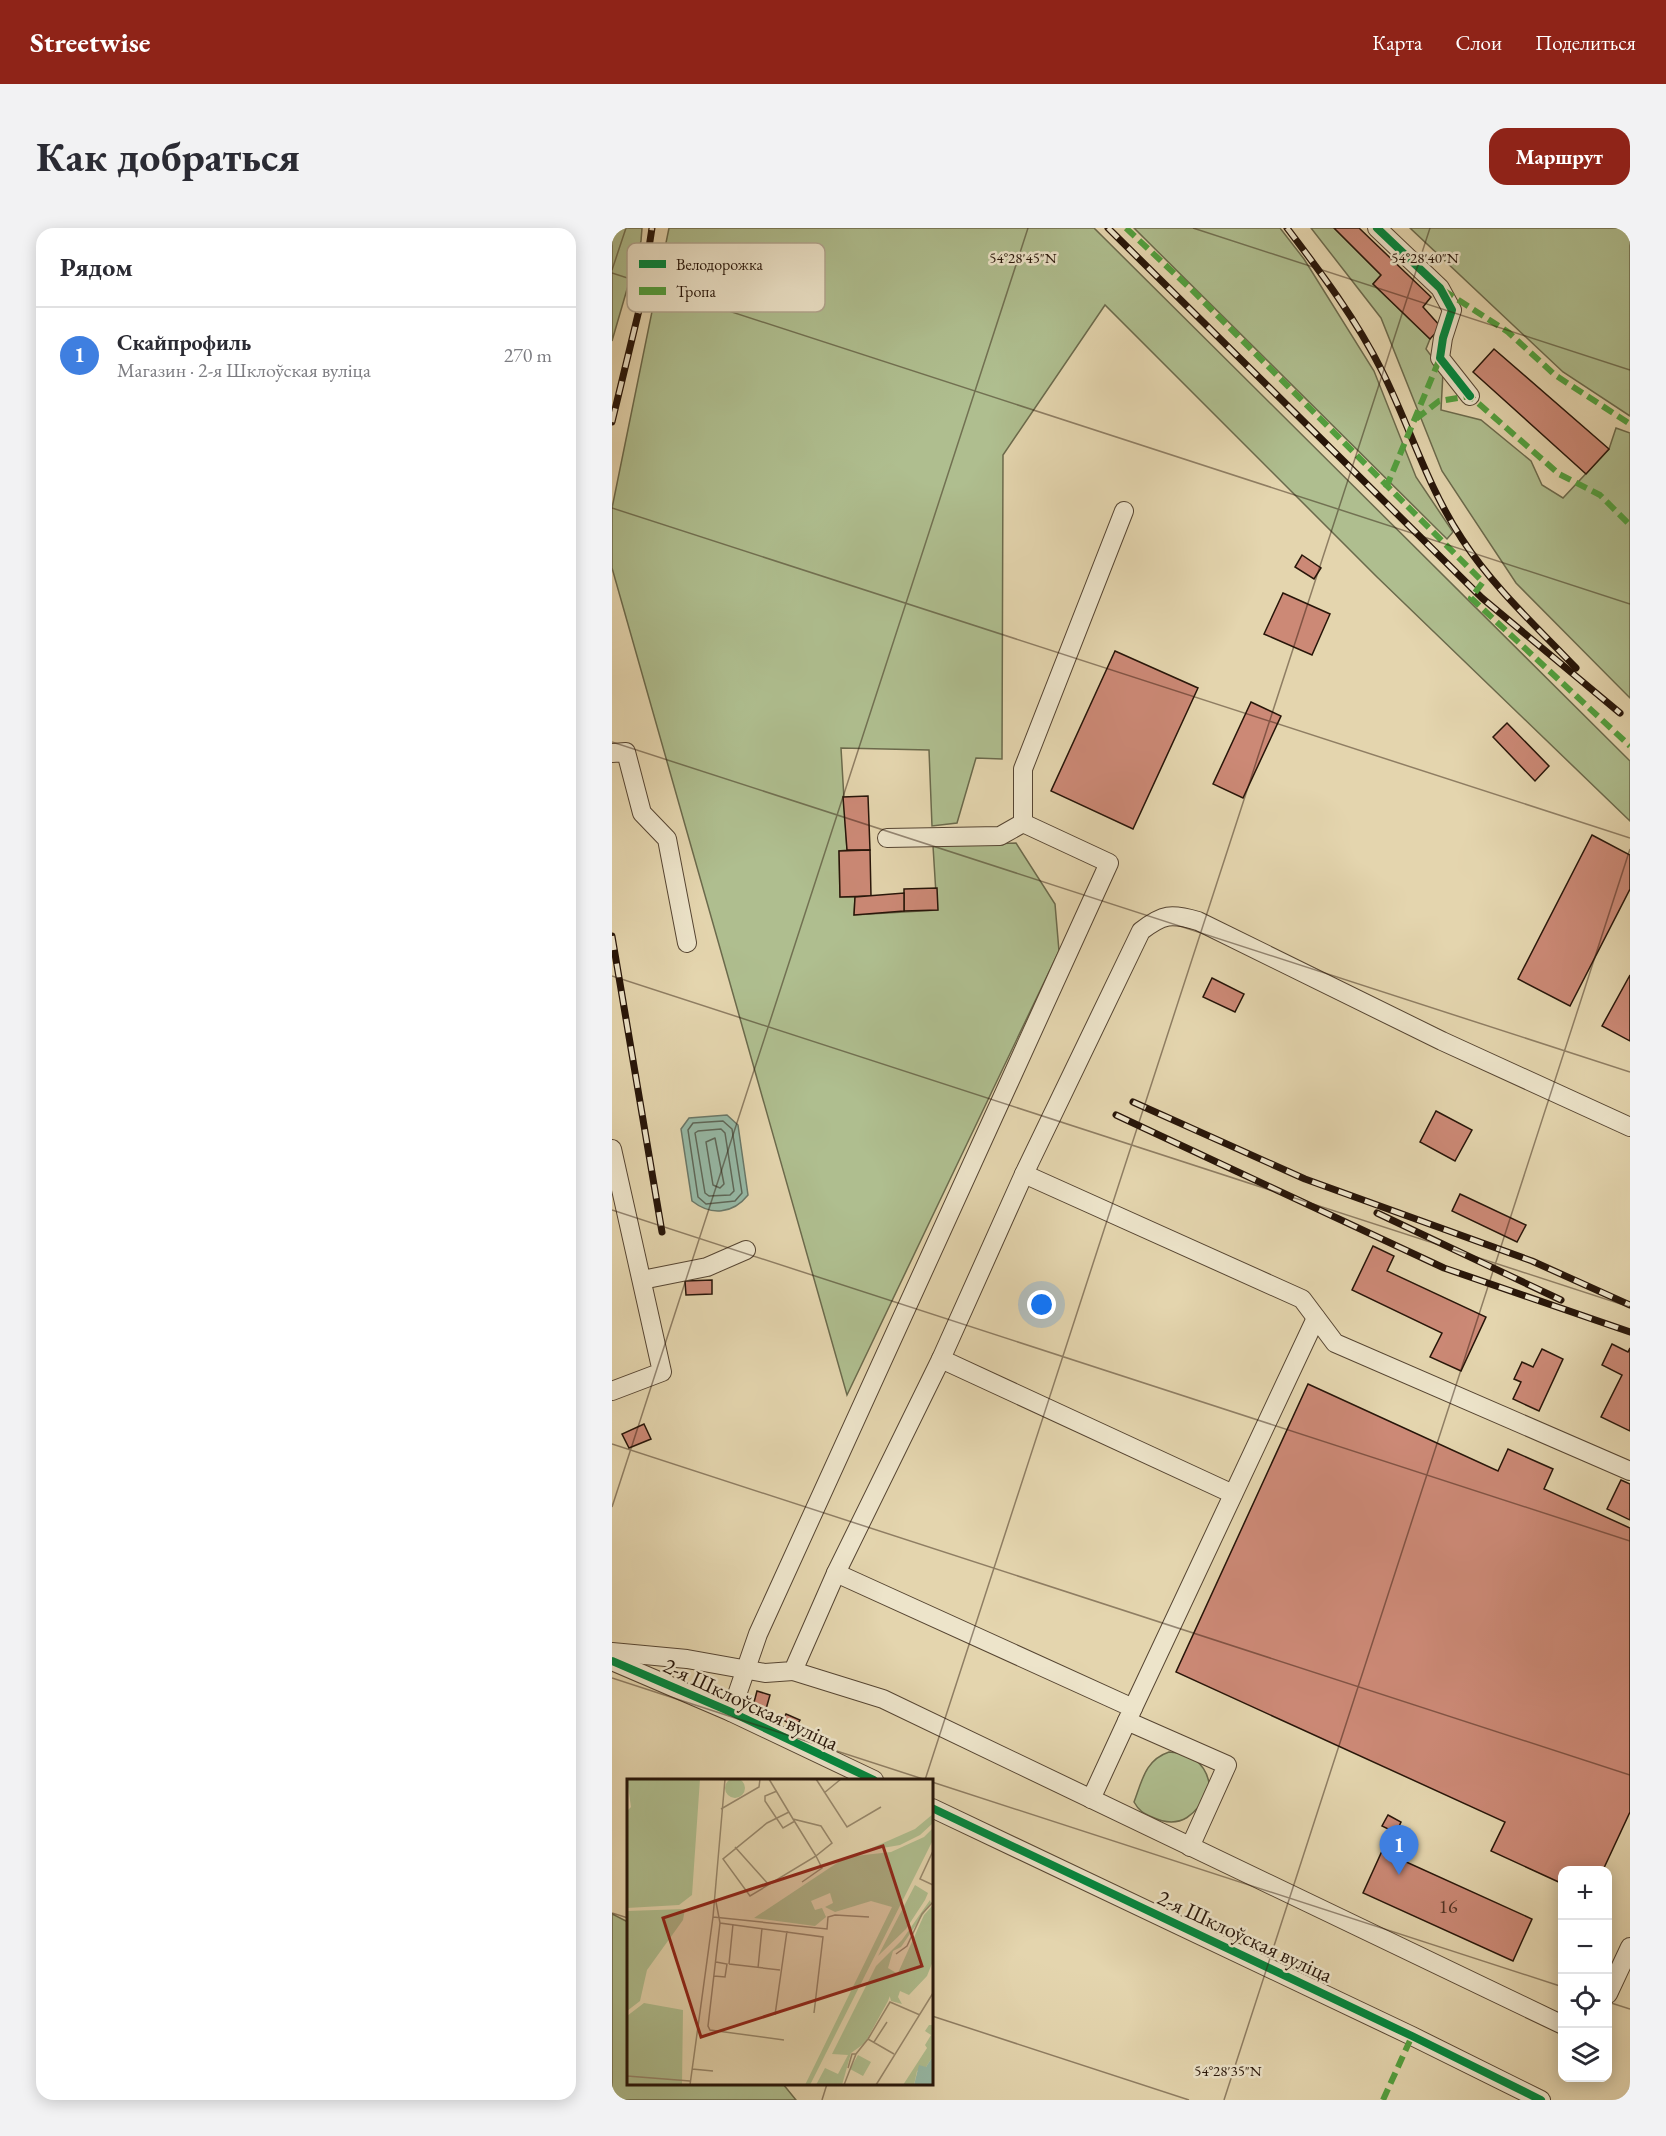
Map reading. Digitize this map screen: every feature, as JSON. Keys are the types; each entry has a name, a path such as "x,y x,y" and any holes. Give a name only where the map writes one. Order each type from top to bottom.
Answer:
{"street":[{"path":"1377,228 1440,288 1452,310 1443,338 1440,358 1470,396"},
{"path":"1023,823 1023,769 1124,512"},
{"path":"612,753 626,752 642,813 667,839 687,943"},
{"path":"887,838 1000,836 1023,823"},
{"path":"731,1712 744,1670 1109,862 1023,823"},
{"path":"793,1671 836,1573 941,1359 1024,1174 1141,931 1160,917 1178,915 1198,921 1442,1041 1630,1127"},
{"path":"612,1149 618,1206 642,1280 662,1372 612,1391"},
{"path":"1024,1174 1302,1299 1335,1343 1630,1471"},
{"path":"642,1280 707,1267 746,1250"},
{"path":"1091,1799 1316,1318"},
{"path":"941,1359 1233,1494"},
{"path":"836,1573 1130,1714 1227,1765 1190,1847"},
{"path":"612,1652 687,1659 765,1673 793,1671 883,1699 1558,2023"},
{"name":"2-я Шклоўская вуліца","path":"612,1661 731,1712 872,1779"},
{"name":"2-я Шклоўская вуліца","path":"933,1808 1412,2036 1541,2100"},
{"path":"1612,1985 1630,1947"}],"shaded area":[{"path":"612,228 642,228 640,243 627,243 627,289 612,341"},
{"path":"669,228 1094,228 1630,761 1630,821 1377,577 1105,305 1003,455 1002,759 976,758 957,823 932,826 929,750 841,748 847,850 839,851 840,897 855,897 854,915 937,910 933,846 1016,843 1055,904 1059,951 847,1395 612,568 612,508 652,312 825,312 825,243 666,243"},
{"path":"1134,228 1280,228 1304,259 1374,371 1416,477 1453,532 1447,539"},
{"path":"1311,228 1334,228 1381,275 1373,284 1430,339 1426,349 1443,372 1441,410 1481,420 1531,461 1542,485 1563,498 1609,449 1616,428 1630,433 1630,698 1516,583 1442,471 1381,318"},
{"path":"1410,228 1630,228 1630,416 1563,372"},
{"path":"1169,1752 1185,1755 1197,1761 1206,1772 1210,1788 1194,1812 1187,1818 1171,1822 1146,1814 1134,1802 1149,1766"},
{"path":"612,1914 627,1922 627,2085 784,2085 796,2100 612,2100"}],"water":[{"path":"727,1115 738,1125 748,1195 736,1206 714,1211 692,1201 681,1129 689,1118"}],"building":[{"path":"1334,228 1359,228 1431,297 1423,307 1441,327 1430,339 1373,284 1381,275"},
{"path":"1494,349 1609,449 1586,474 1473,372"},
{"path":"1302,555 1321,568 1314,579 1295,567"},
{"path":"1283,593 1330,614 1312,655 1264,634"},
{"path":"1115,651 1198,688 1133,829 1051,791"},
{"path":"1251,702 1281,716 1243,798 1213,784"},
{"path":"1507,723 1549,766 1535,781 1493,737"},
{"path":"868,796 870,850 847,850 843,797"},
{"path":"1592,835 1630,855 1630,889 1570,1006 1518,979"},
{"path":"870,850 871,896 840,897 839,851"},
{"path":"937,888 938,910 904,911 904,889"},
{"path":"904,893 904,911 854,915 855,897"},
{"path":"1630,975 1630,1041 1602,1026"},
{"path":"1212,978 1244,994 1235,1012 1203,997"},
{"path":"1436,1111 1472,1130 1455,1161 1420,1142"},
{"path":"1460,1194 1526,1225 1517,1242 1452,1211"},
{"path":"1373,1246 1394,1256 1387,1271 1486,1317 1461,1371 1430,1357 1442,1333 1352,1290"},
{"path":"712,1280 712,1294 686,1295 685,1281"},
{"path":"1612,1344 1628,1352 1630,1348 1630,1431 1601,1417 1622,1375 1602,1365"},
{"path":"1542,1349 1563,1359 1539,1411 1513,1399 1521,1382 1514,1379 1522,1362 1533,1367"},
{"path":"1308,1384 1498,1471 1508,1449 1553,1469 1544,1489 1630,1528 1630,1812 1605,1866 1558,1866 1558,1882 1491,1851 1505,1822 1176,1672"},
{"path":"644,1424 651,1439 629,1448 622,1434"},
{"path":"1621,1480 1630,1484 1630,1520 1607,1509"},
{"path":"757,1691 770,1695 766,1709 753,1706"},
{"path":"786,1714 800,1720 796,1727 783,1720"},
{"path":"1388,1815 1401,1822 1396,1833 1382,1826"},
{"path":"1382,1851 1532,1919 1513,1961 1363,1893"}],"railway":[{"path":"650,243 652,228"},
{"path":"1108,228 1482,598 1620,713"},
{"path":"1287,228 1338,297 1372,352 1439,498 1462,539 1501,590 1576,668"},
{"path":"612,422 639,312"},
{"path":"612,936 662,1232"},
{"path":"1133,1102 1305,1179 1532,1261 1630,1305"},
{"path":"1116,1115 1444,1268 1630,1332"},
{"path":"1377,1213 1561,1300"}],"marked path":[{"path":"1126,228 1192,290 1483,582 1471,598 1630,746"},
{"path":"1443,290 1508,332 1555,375 1630,424"},
{"path":"1386,488 1440,358"},
{"path":"1416,419 1439,401 1470,396 1559,474 1600,495 1630,525"},
{"path":"1383,2100 1412,2036"}],"cycle path":[{"path":"1377,228 1440,288 1452,310 1443,338 1440,358 1470,396"},
{"path":"612,1661 731,1712 872,1779"},
{"path":"933,1808 1412,2036 1541,2100"}],"place":[{"name":"Скайпрофиль","path":"1399,1875"}]}
